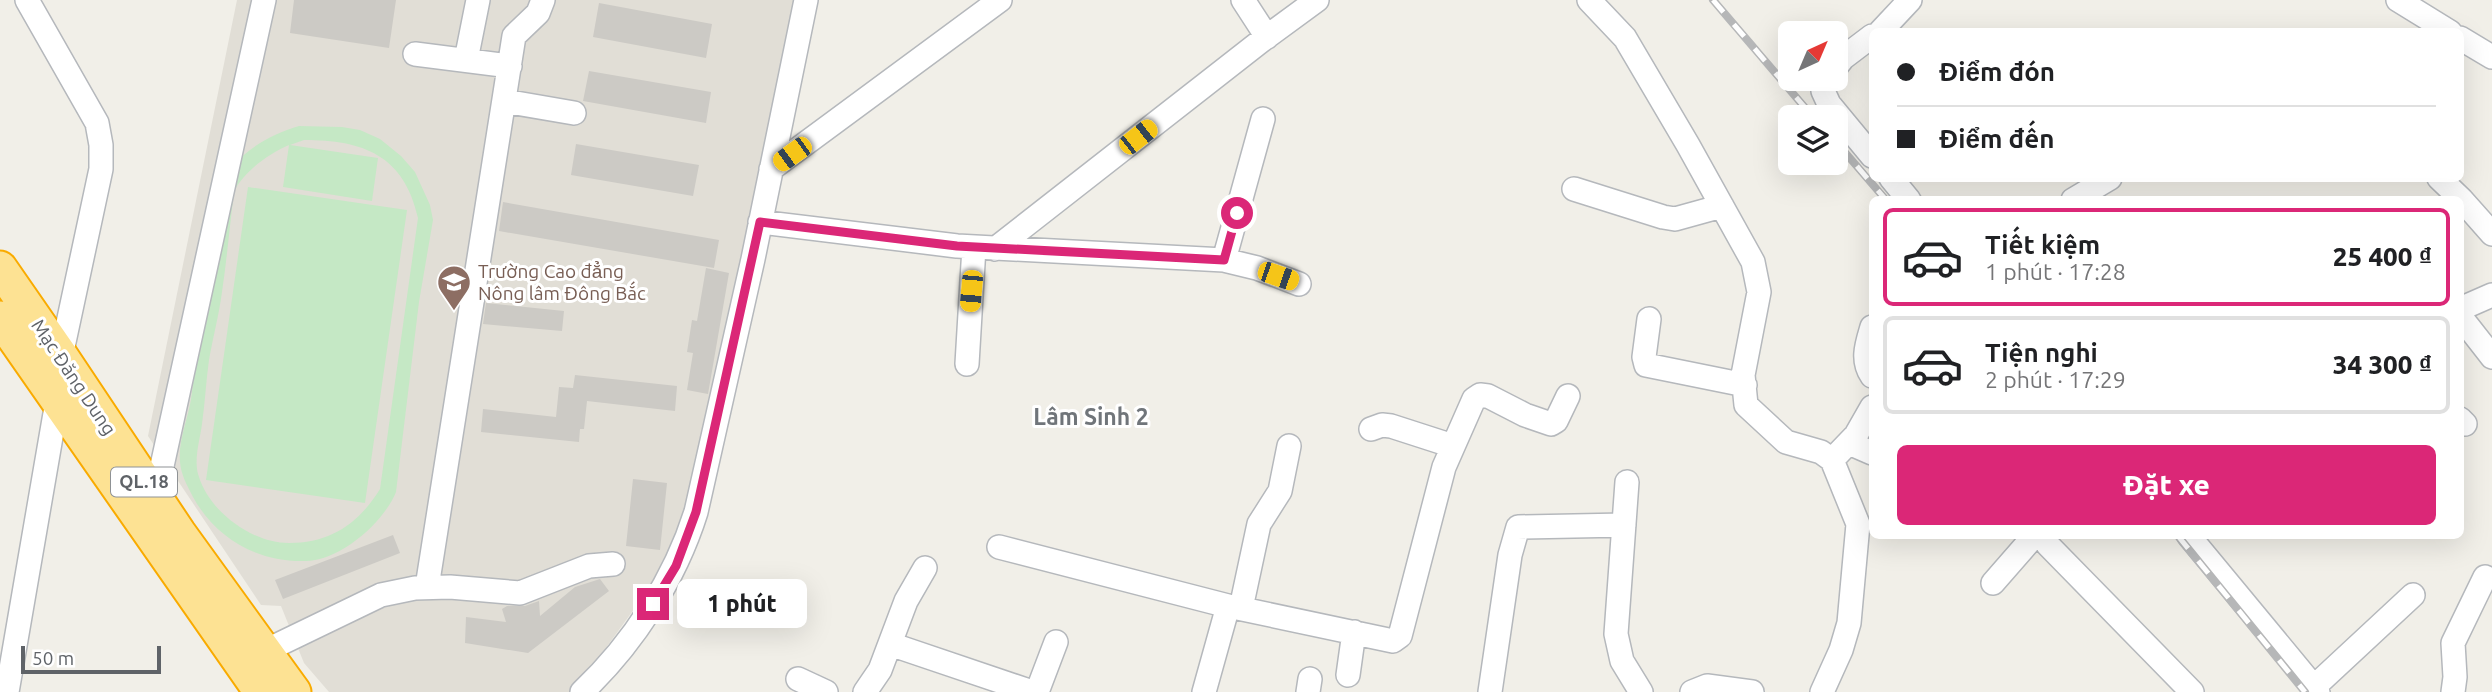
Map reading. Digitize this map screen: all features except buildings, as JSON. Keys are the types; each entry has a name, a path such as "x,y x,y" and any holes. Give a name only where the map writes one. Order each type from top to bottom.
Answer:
{"highway":[{"name":"Mạc Đăng Dung","path":"0,268 155,498 294,692"},
{"name":"Mạc Đăng Dung","path":"0,318 261,692"}],"street":[{"path":"27,0 97,123 101,145 101,169 61,356"},
{"path":"155,498 264,0"},
{"path":"466,61 478,0"},
{"path":"426,587 514,36 538,13 543,0"},
{"path":"582,692 645,616 676,566 687,540 696,512 760,222 806,0"},
{"path":"771,169 1000,0"},
{"path":"1243,0 1267,37"},
{"path":"967,364 967,335 985,248 1317,0"},
{"path":"1589,0 1625,38 1753,262 1759,292 1743,375 1746,405 1786,442 1821,453 1832,460 1858,524 1849,623 1841,650 1822,692"},
{"path":"1884,28 1910,0"},
{"path":"2398,0 2444,28"},
{"path":"1848,54 1869,38"},
{"path":"2464,40 2492,57"},
{"path":"415,54 510,66"},
{"path":"1823,91 1829,104 1869,152"},
{"path":"504,101 574,113"},
{"path":"1224,260 1263,119"},
{"path":"1894,182 1906,196"},
{"path":"2080,196 2103,182"},
{"path":"2443,182 2458,196"},
{"path":"1574,189 1675,219 1722,206"},
{"path":"2464,202 2492,234"},
{"path":"760,222 985,248 1224,260 1257,268 1300,284"},
{"path":"2464,307 2492,295"},
{"path":"1649,319 1644,357 1646,365 1745,386"},
{"path":"2464,321 2492,357"},
{"path":"1869,340 1865,357 1869,371"},
{"path":"999,547 1235,607 1393,641 1400,636 1444,467 1474,399 1488,396 1525,415 1551,424 1556,421 1568,396"},
{"path":"7,692 57,402"},
{"path":"1832,460 1849,443 1869,412"},
{"path":"1371,429 1382,425 1391,426 1453,446"},
{"path":"1849,443 1869,452"},
{"path":"1203,692 1235,607 1259,524 1280,491 1289,446"},
{"path":"1627,482 1616,634 1622,661 1641,692"},
{"path":"1490,692 1510,555 1518,527 1624,525"},
{"path":"1993,583 2031,539"},
{"path":"2046,539 2049,545 2192,692"},
{"path":"2191,539 2316,690 2413,594"},
{"path":"263,652 381,595 426,587 520,593 589,566 613,564"},
{"path":"865,692 880,670 906,601 925,568"},
{"path":"2453,692 2453,643 2485,577"},
{"path":"1348,675 1354,632"},
{"path":"890,644 1034,692 1056,642"},
{"path":"798,680 826,692"},
{"path":"1692,692 1707,686 1752,692"}],"shaded area":[{"name":"Trường Cao đẳng Nông lâm Đông Bắc","path":"237,0 798,0 698,484 663,569 574,692 329,692 304,663 281,606 261,605 148,436"}],"green space":[{"path":"299,126 342,127 360,130 380,139 415,172 430,205 433,220 419,302 396,492 382,515 360,537 334,554 307,561 289,561 256,553 227,536 214,525 193,497 180,462 218,198 227,174 238,160 271,137","holes":["304,140 345,143 378,155 403,179 418,218 380,489 363,512 331,535 304,542 275,542 261,538 234,523 212,502 199,477 198,450 209,360 222,292 234,191 244,177 273,153 289,145 283,187 372,201 378,158 290,145"]},
{"path":"248,187 407,210 365,503 206,480"}],"railway":[{"path":"1713,0 1803,105"},
{"path":"1848,156 1869,180"},
{"path":"1870,182 1883,196"},
{"path":"2180,539 2305,692"}],"place":[{"name":"Trường Cao đẳng Nông lâm Đông Bắc","path":"454,312"}],"district":[{"name":"Lâm Sinh 2","path":"1091,417"}],"route":[{"path":"653,604 676,566 696,512 760,222 957,246 1224,260 1237,213"}]}
